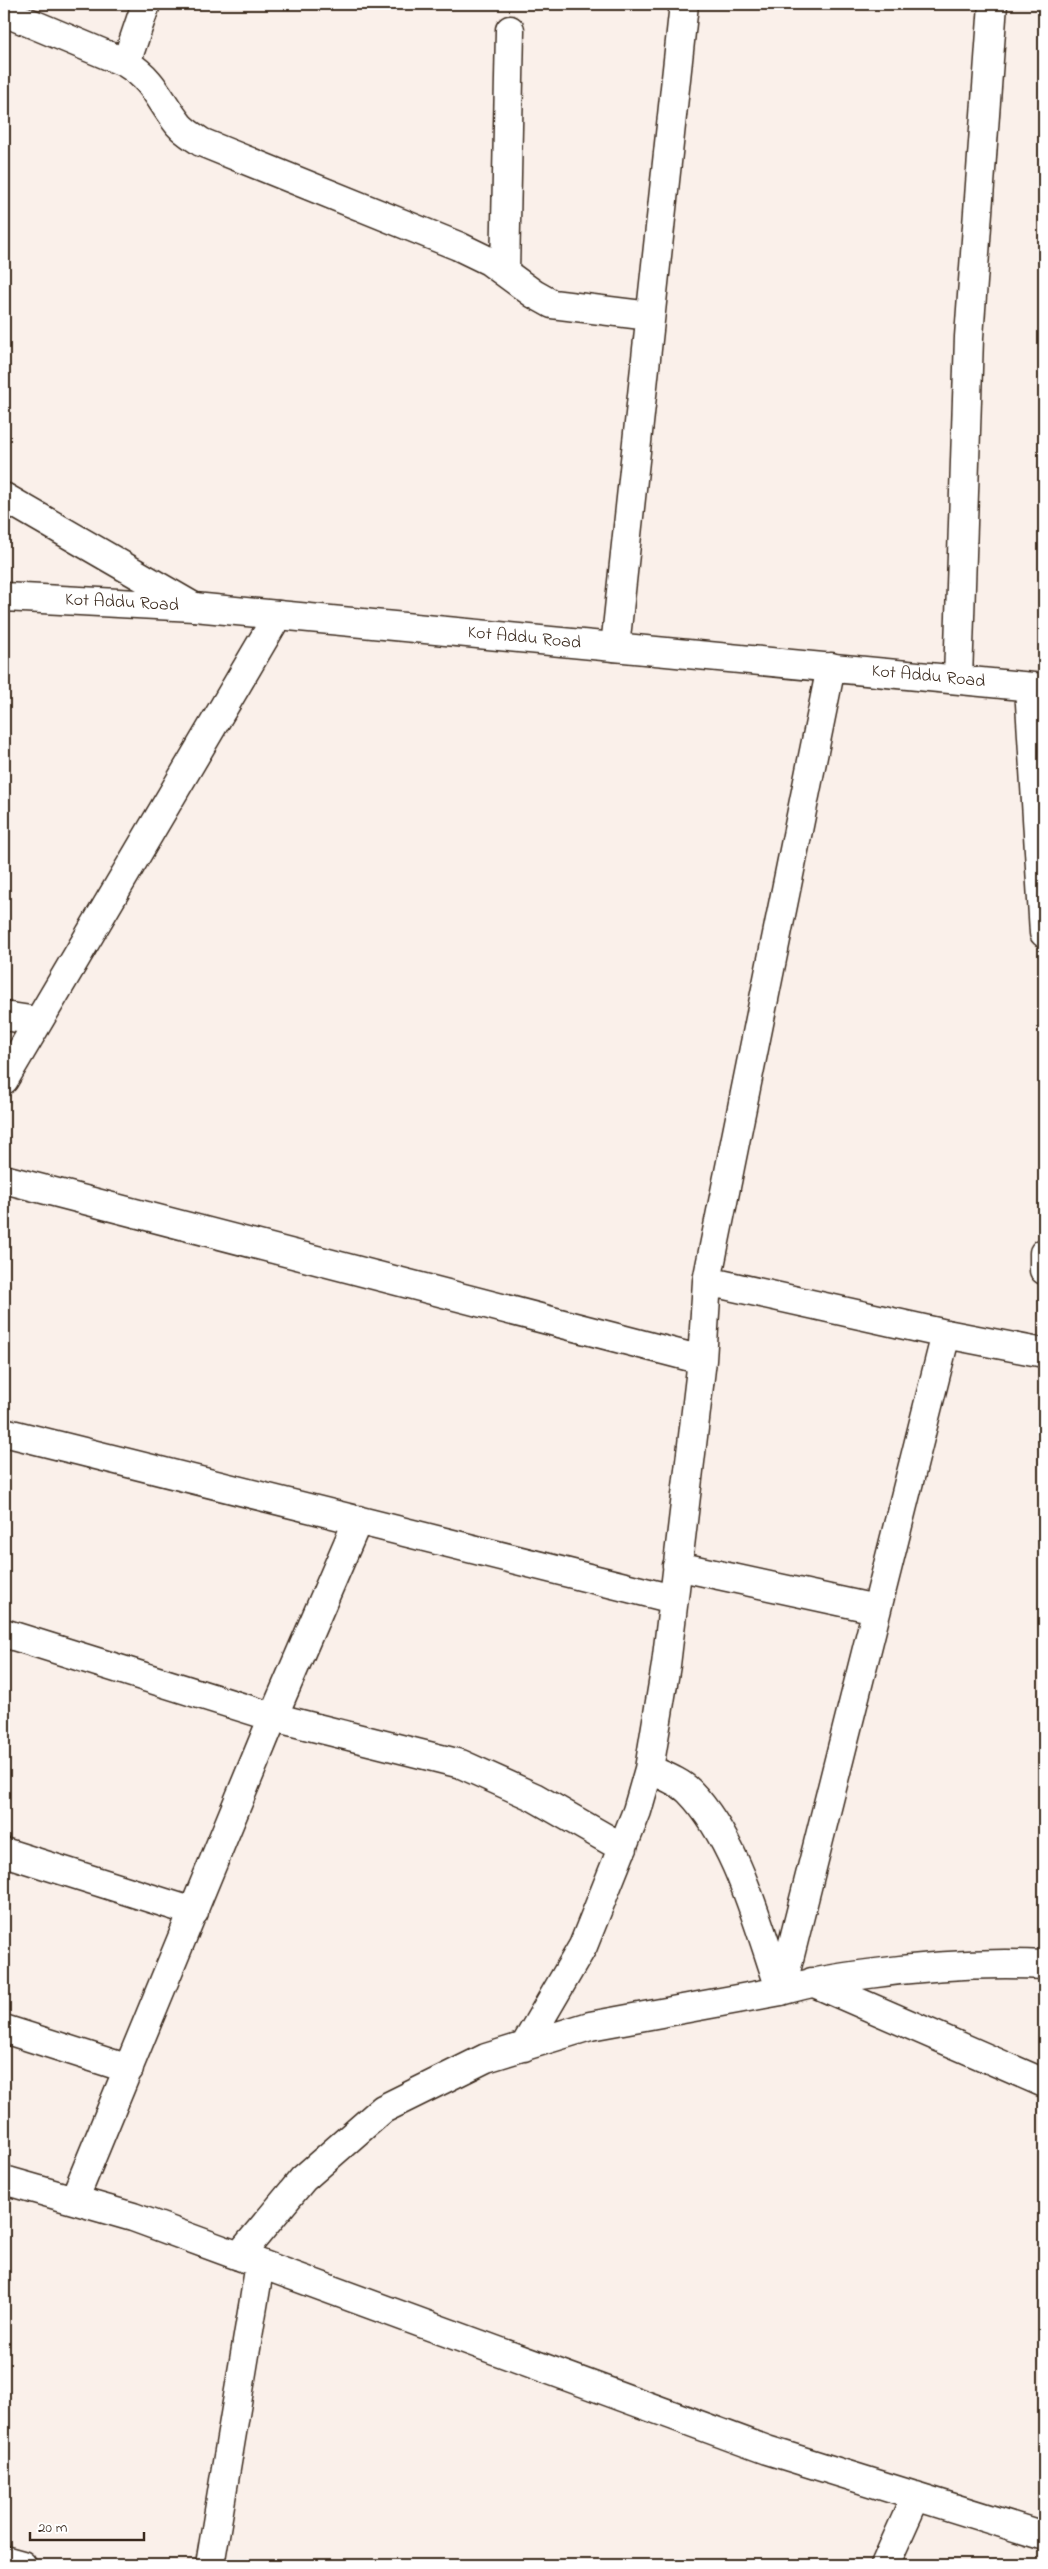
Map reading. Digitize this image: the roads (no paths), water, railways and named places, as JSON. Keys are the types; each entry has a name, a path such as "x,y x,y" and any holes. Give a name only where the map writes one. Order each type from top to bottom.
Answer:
{"street":[{"path":"126,63 146,4"},
{"path":"615,647 684,4"},
{"path":"958,679 969,337 992,4"},
{"path":"4,12 126,63 142,73 154,86 180,127 201,142 458,246 489,261 534,294 552,304 650,316"},
{"path":"505,272 510,30"},
{"path":"4,497 194,607"},
{"name":"Kot Addu Road","path":"4,597 194,607 1036,687"},
{"path":"4,1080 37,1021 278,615"},
{"path":"524,2047 583,1946 638,1811 649,1768 666,1666 702,1360 707,1281 831,667"},
{"path":"1036,687 1044,933"},
{"path":"4,1016 37,1021"},
{"path":"4,1179 702,1360"},
{"path":"1044,1253 1044,1270"},
{"path":"707,1281 946,1334 1044,1353"},
{"path":"781,1991 946,1334"},
{"path":"4,1432 673,1599"},
{"path":"74,2200 273,1717 358,1520"},
{"path":"677,1566 876,1609"},
{"path":"4,1632 273,1717 461,1764 534,1797 623,1848"},
{"path":"649,1768 688,1789 712,1820 743,1882 781,1991"},
{"path":"4,1852 194,1912"},
{"path":"210,2565 249,2260 303,2179 383,2108 486,2058 590,2026 781,1991 811,1982 927,1966 997,1963 1044,1965"},
{"path":"811,1982 1044,2083"},
{"path":"4,2029 129,2069"},
{"path":"4,2180 133,2217 767,2450 1044,2536"},
{"path":"885,2565 916,2496"},
{"path":"4,2560 22,2565"}]}
